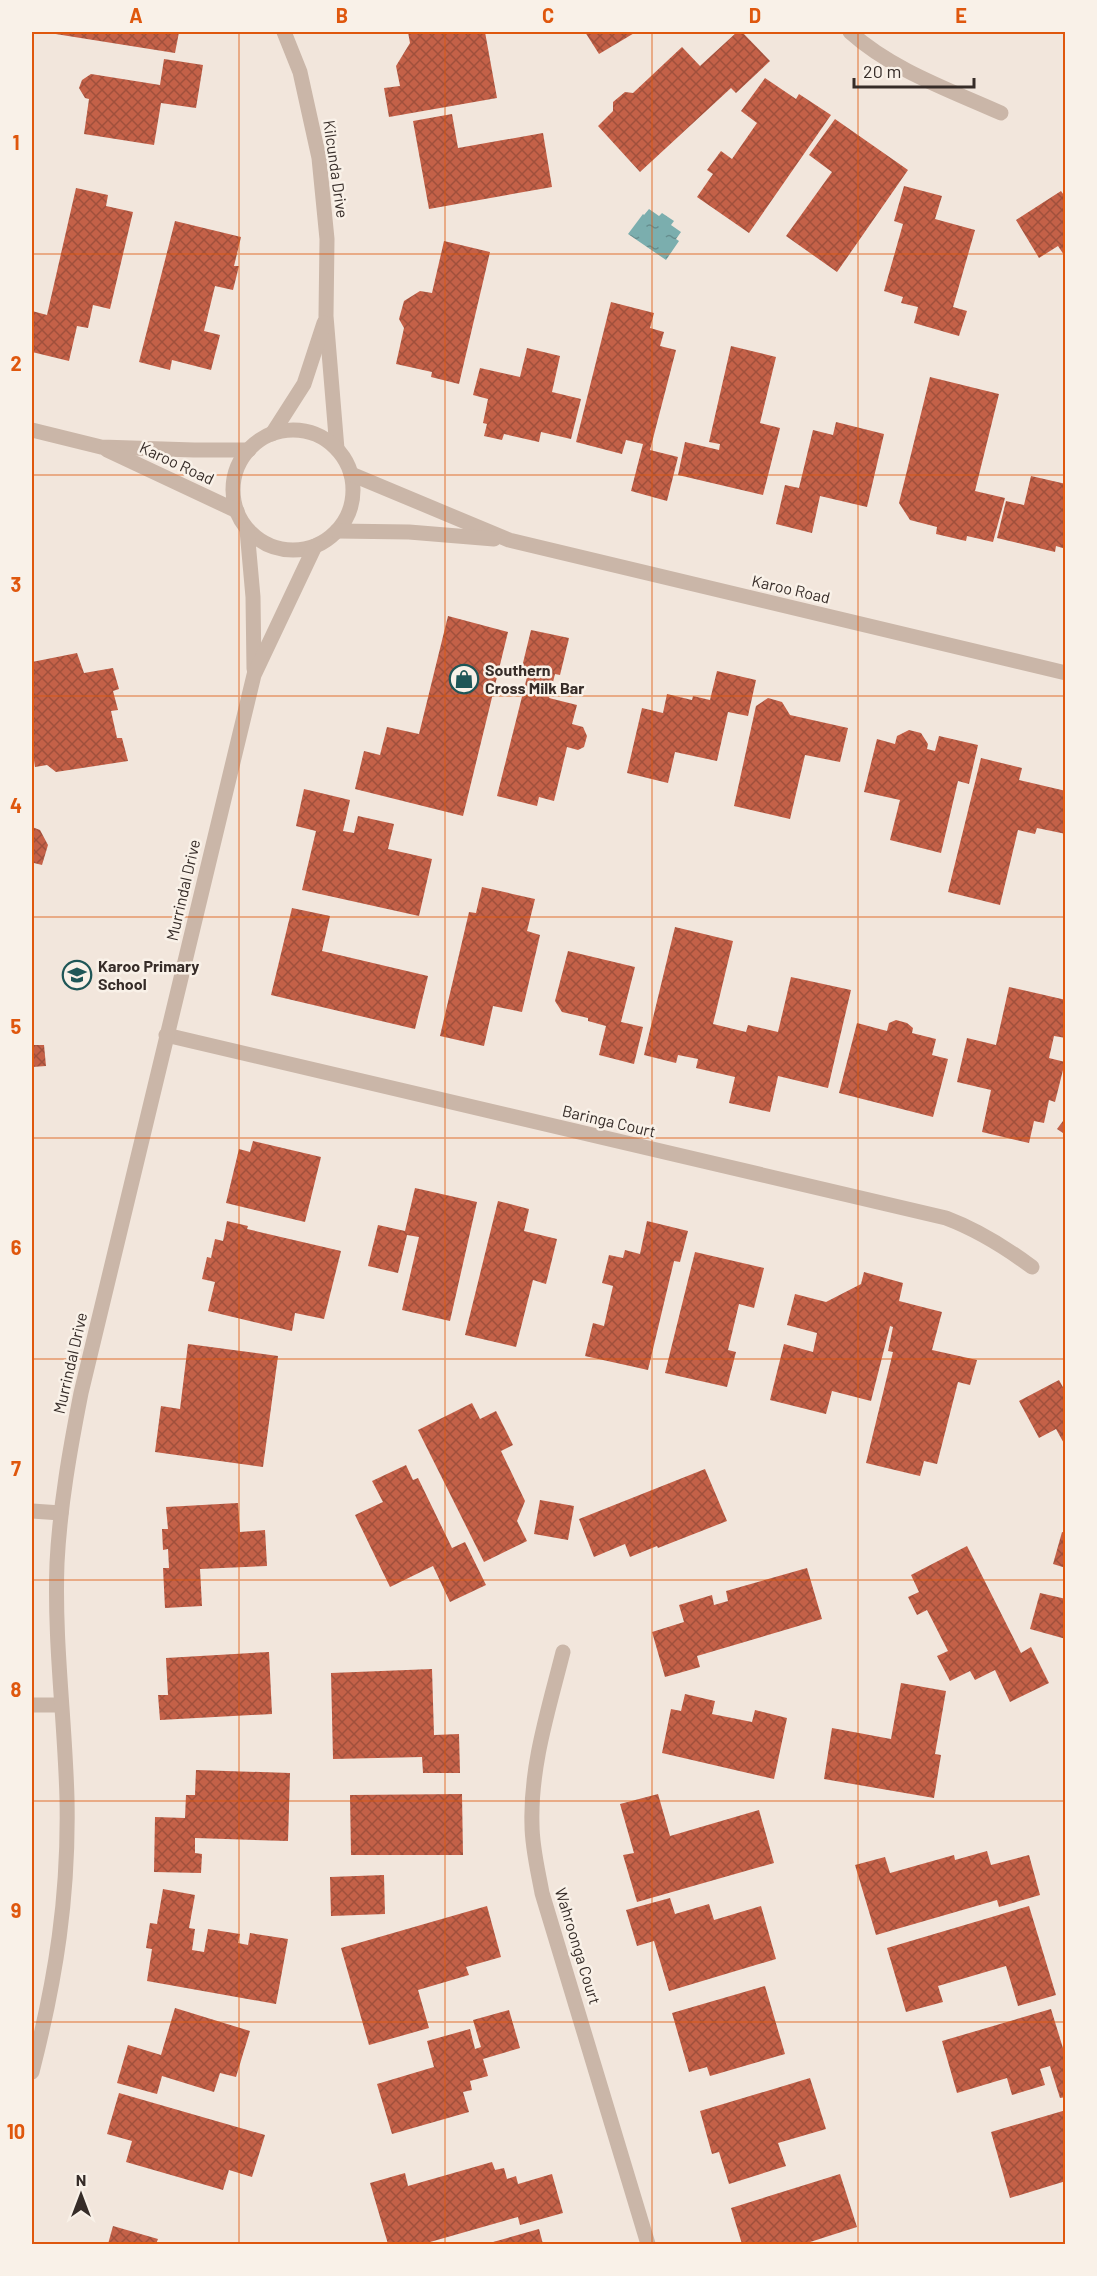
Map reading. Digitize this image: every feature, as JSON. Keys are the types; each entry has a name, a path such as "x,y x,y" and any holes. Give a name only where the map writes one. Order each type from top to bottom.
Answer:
{"street":[{"name":"Kilcunda Drive","path":"284,32 300,72 319,158 327,239 326,316 338,449"},
{"path":"850,32 862,43 898,65 1001,113"},
{"name":"Kilcunda Drive","path":"272,434 304,384 326,316"},
{"name":"Karoo Road","path":"32,430 101,447 237,511"},
{"path":"290,430 307,432 323,438 338,449 351,474 354,494 349,514 338,531 315,546 297,550 279,549 261,542 247,530 237,511 233,495 234,479 239,464 259,440 272,434 290,430"},
{"name":"Karoo Road","path":"101,447 249,450"},
{"name":"Karoo Road","path":"351,474 509,540"},
{"name":"Murrindal Drive","path":"247,530 253,597 254,675"},
{"name":"Karoo Road","path":"338,531 409,532 509,540 1065,673"},
{"name":"Murrindal Drive","path":"32,2072 50,1999 65,1893 67,1797 57,1642 57,1564 61,1513 81,1393 254,675 315,546"},
{"name":"Baringa Court","path":"166,1035 946,1218 973,1228 1006,1247 1032,1267"},
{"path":"32,1511 61,1513"},
{"name":"Wahroonga Court","path":"563,1652 539,1748 532,1795 531,1826 542,1893 648,2244"},
{"path":"32,1704 61,1704"}],"water":[{"path":"649,209 659,216 662,213 674,221 671,225 681,232 676,239 679,241 666,260 628,234"}],"building":[{"path":"43,32 179,32 175,53"},
{"path":"408,32 485,32 497,98 389,117 384,88 400,86 396,66 410,43"},
{"path":"585,32 636,32 599,54"},
{"path":"737,32 742,32 770,61 736,93 731,88 640,172 598,126 613,111 613,102 625,92 633,93 682,47 700,66"},
{"path":"164,59 203,65 196,108 161,103 154,145 84,134 89,99 85,98 79,88 82,80 91,74 160,85"},
{"path":"765,78 796,99 799,94 831,115 749,233 697,197 713,174 707,170 721,151 732,159 757,123 741,111"},
{"path":"452,114 458,148 543,133 552,187 429,209 413,121"},
{"path":"835,119 908,170 837,272 786,236 832,172 809,155"},
{"path":"904,186 942,196 935,219 975,230 953,307 967,311 959,336 914,323 918,307 901,303 903,297 884,291 903,224 894,221"},
{"path":"76,188 108,195 106,206 133,212 110,309 93,305 88,328 77,326 69,361 32,352 32,311 47,315"},
{"path":"1061,191 1066,198 1066,258 1058,246 1039,258 1016,220"},
{"path":"175,221 241,237 234,266 239,266 233,290 215,286 204,331 220,335 211,370 172,360 170,370 139,362"},
{"path":"444,241 490,252 459,384 431,377 432,372 396,364 404,328 399,319 404,301 420,291 432,293"},
{"path":"611,302 654,313 650,328 664,332 660,346 676,350 650,450 678,457 667,501 631,491 643,444 626,440 622,454 576,442"},
{"path":"731,346 776,357 760,423 780,428 763,495 678,475 685,442 719,450 720,444 709,442"},
{"path":"527,348 560,356 552,392 581,399 571,439 541,432 539,442 504,434 502,440 484,436 487,424 483,423 488,399 473,395 480,368 520,377"},
{"path":"930,377 999,394 975,491 1005,498 993,542 967,536 966,541 936,534 937,527 910,520 899,503"},
{"path":"836,422 884,434 867,507 820,496 812,533 776,524 785,485 799,488 813,430 833,435"},
{"path":"1031,476 1066,484 1066,549 1056,546 1055,552 997,538 1006,501 1024,505"},
{"name":"Southern Cross Milk Bar","path":"448,616 508,632 463,816 355,789 364,751 380,755 387,727 419,734"},
{"path":"531,630 569,638 560,675 555,674 549,698 577,705 572,724 583,727 587,736 584,747 578,750 567,747 554,801 539,797 537,806 497,796 529,669 522,667"},
{"path":"77,653 84,673 113,668 119,689 113,691 118,710 111,711 117,738 122,738 128,761 56,772 47,765 35,767 32,747 32,662"},
{"path":"717,671 756,680 748,716 728,712 717,761 675,752 668,783 627,773 642,708 663,713 667,694 692,700 693,696 710,700"},
{"path":"768,698 782,702 790,715 848,728 840,762 805,755 790,819 734,806 756,706"},
{"path":"909,730 921,733 928,744 927,749 935,751 939,736 978,745 969,784 958,781 941,853 890,840 900,800 864,792 877,739 895,744 897,736"},
{"path":"981,758 1022,768 1019,780 1066,791 1066,834 1037,828 1035,834 1018,830 1000,905 948,892"},
{"path":"304,789 350,800 343,831 354,833 358,816 394,824 388,849 432,859 419,916 302,890 316,831 296,826"},
{"path":"32,827 40,830 48,845 42,865 34,863 32,869"},
{"path":"482,887 535,899 527,931 540,935 522,1012 493,1006 484,1046 440,1036 469,912 476,913"},
{"path":"292,908 330,916 322,951 428,976 415,1029 271,995"},
{"path":"675,927 733,941 713,1024 746,1032 748,1025 778,1032 791,977 851,990 828,1088 778,1076 770,1112 729,1103 735,1077 696,1068 698,1059 678,1055 676,1063 644,1055"},
{"path":"568,951 635,967 621,1022 643,1027 634,1064 599,1055 606,1026 588,1021 588,1018 562,1012 555,1001"},
{"path":"1009,987 1066,1000 1066,1038 1054,1036 1049,1058 1065,1062 1055,1102 1049,1100 1044,1123 1034,1121 1029,1143 982,1132 991,1090 957,1082 967,1038 996,1045"},
{"path":"896,1020 907,1023 913,1028 912,1033 936,1039 932,1055 948,1059 933,1117 839,1093 857,1023 887,1031 889,1023"},
{"path":"32,1045 44,1045 46,1066 32,1067"},
{"path":"1066,1117 1066,1135 1057,1129"},
{"path":"253,1141 321,1157 305,1222 226,1203 239,1149 250,1152"},
{"path":"415,1188 477,1202 450,1321 402,1310 419,1237 407,1235 398,1273 368,1266 378,1225 405,1231"},
{"path":"498,1201 529,1209 524,1231 557,1239 546,1284 533,1280 516,1347 465,1335"},
{"path":"227,1221 248,1226 247,1229 341,1251 324,1319 295,1313 292,1331 208,1311 215,1282 202,1279 207,1257 211,1258 215,1239 223,1241"},
{"path":"647,1221 688,1231 680,1262 674,1261 648,1370 585,1356 593,1323 604,1326 613,1286 602,1283 609,1255 623,1258 625,1250 640,1254"},
{"path":"695,1252 764,1268 754,1308 739,1304 728,1350 736,1352 727,1387 665,1373"},
{"path":"864,1272 903,1283 899,1301 942,1312 932,1350 977,1360 970,1385 958,1382 937,1464 924,1461 920,1476 866,1463 893,1352 888,1351 893,1327 890,1326 871,1401 832,1391 826,1414 770,1400 784,1344 813,1352 817,1333 787,1325 795,1294 826,1302 861,1284"},
{"path":"188,1344 278,1356 263,1467 155,1452 161,1406 180,1409"},
{"path":"1059,1380 1064,1389 1066,1388 1066,1447 1056,1429 1039,1438 1019,1401"},
{"path":"472,1403 480,1419 496,1411 513,1445 501,1451 525,1501 517,1521 527,1541 484,1562 418,1430"},
{"path":"406,1465 413,1480 418,1478 452,1548 465,1542 486,1585 450,1602 433,1566 390,1587 355,1515 383,1502 372,1481"},
{"path":"705,1469 727,1521 630,1557 625,1544 594,1557 579,1519"},
{"path":"540,1500 574,1506 568,1540 534,1534"},
{"path":"238,1503 240,1532 265,1530 267,1566 200,1569 202,1606 165,1608 163,1568 169,1568 168,1549 163,1550 162,1529 168,1529 166,1507"},
{"path":"1062,1532 1066,1533 1066,1568 1053,1564"},
{"path":"967,1546 1021,1653 1031,1647 1049,1683 1010,1702 995,1670 975,1680 970,1671 950,1681 937,1656 948,1651 927,1610 917,1615 908,1597 919,1592 911,1575"},
{"path":"807,1568 822,1619 697,1656 700,1667 665,1677 652,1632 684,1622 679,1605 712,1595 714,1605 728,1601 726,1591"},
{"path":"1040,1593 1066,1599 1066,1639 1030,1629"},
{"path":"269,1652 272,1714 160,1720 158,1695 168,1695 166,1658"},
{"path":"432,1669 434,1735 459,1734 460,1773 423,1773 422,1757 333,1759 331,1673"},
{"path":"901,1683 946,1691 935,1754 941,1755 934,1798 824,1779 832,1728 891,1739"},
{"path":"685,1694 715,1701 712,1714 752,1722 755,1710 787,1718 774,1779 662,1753 671,1709 681,1711"},
{"path":"196,1770 290,1773 288,1841 195,1838 195,1853 202,1854 201,1873 154,1872 155,1817 185,1818 186,1795 195,1795"},
{"path":"462,1794 463,1855 351,1855 350,1795"},
{"path":"658,1794 670,1836 759,1810 774,1863 637,1902 623,1855 634,1853 620,1804"},
{"path":"987,1851 991,1865 1029,1855 1040,1895 999,1907 997,1900 876,1935 855,1865 885,1857 890,1873 954,1855 955,1860"},
{"path":"384,1875 385,1914 331,1916 330,1877"},
{"path":"163,1889 195,1895 189,1928 195,1929 192,1950 204,1952 208,1929 240,1934 238,1943 248,1945 250,1933 288,1939 276,2004 147,1981 152,1949 146,1948 150,1923 157,1924"},
{"path":"670,1898 675,1914 709,1904 714,1920 761,1906 776,1959 669,1991 654,1941 637,1946 626,1910"},
{"path":"487,1906 501,1957 466,1967 469,1975 418,1990 429,2028 369,2045 341,1948"},
{"path":"1029,1906 1056,1995 1018,2006 1006,1966 938,1986 943,2002 906,2012 887,1948"},
{"path":"765,1986 785,2054 710,2076 707,2067 689,2072 672,2013"},
{"path":"175,2008 250,2031 236,2077 220,2073 214,2092 162,2076 157,2094 117,2083 128,2045 161,2055"},
{"path":"1051,2009 1066,2058 1066,2097 1060,2098 1050,2066 1040,2069 1045,2085 1012,2095 1007,2078 957,2093 942,2041"},
{"path":"509,2010 520,2048 483,2059 488,2076 470,2081 472,2090 463,2092 469,2112 392,2134 377,2084 434,2067 427,2041 470,2029 475,2049 481,2047 473,2020"},
{"path":"810,2078 826,2129 778,2143 786,2166 729,2184 719,2152 712,2154 700,2111"},
{"path":"119,2093 265,2135 252,2177 229,2170 223,2190 126,2162 132,2141 107,2134"},
{"path":"1066,2110 1066,2181 1010,2198 991,2132"},
{"path":"492,2162 495,2170 504,2168 507,2179 516,2176 518,2184 552,2174 563,2213 520,2225 518,2217 423,2244 388,2244 370,2183 405,2173 408,2186"},
{"path":"840,2174 857,2227 807,2244 742,2244 731,2208"},
{"path":"113,2226 158,2239 156,2244 108,2244"},
{"path":"539,2229 543,2244 486,2244"}],"place":[{"name":"Southern Cross Milk Bar","path":"464,679"},
{"name":"Karoo Primary School","path":"77,975"}]}
